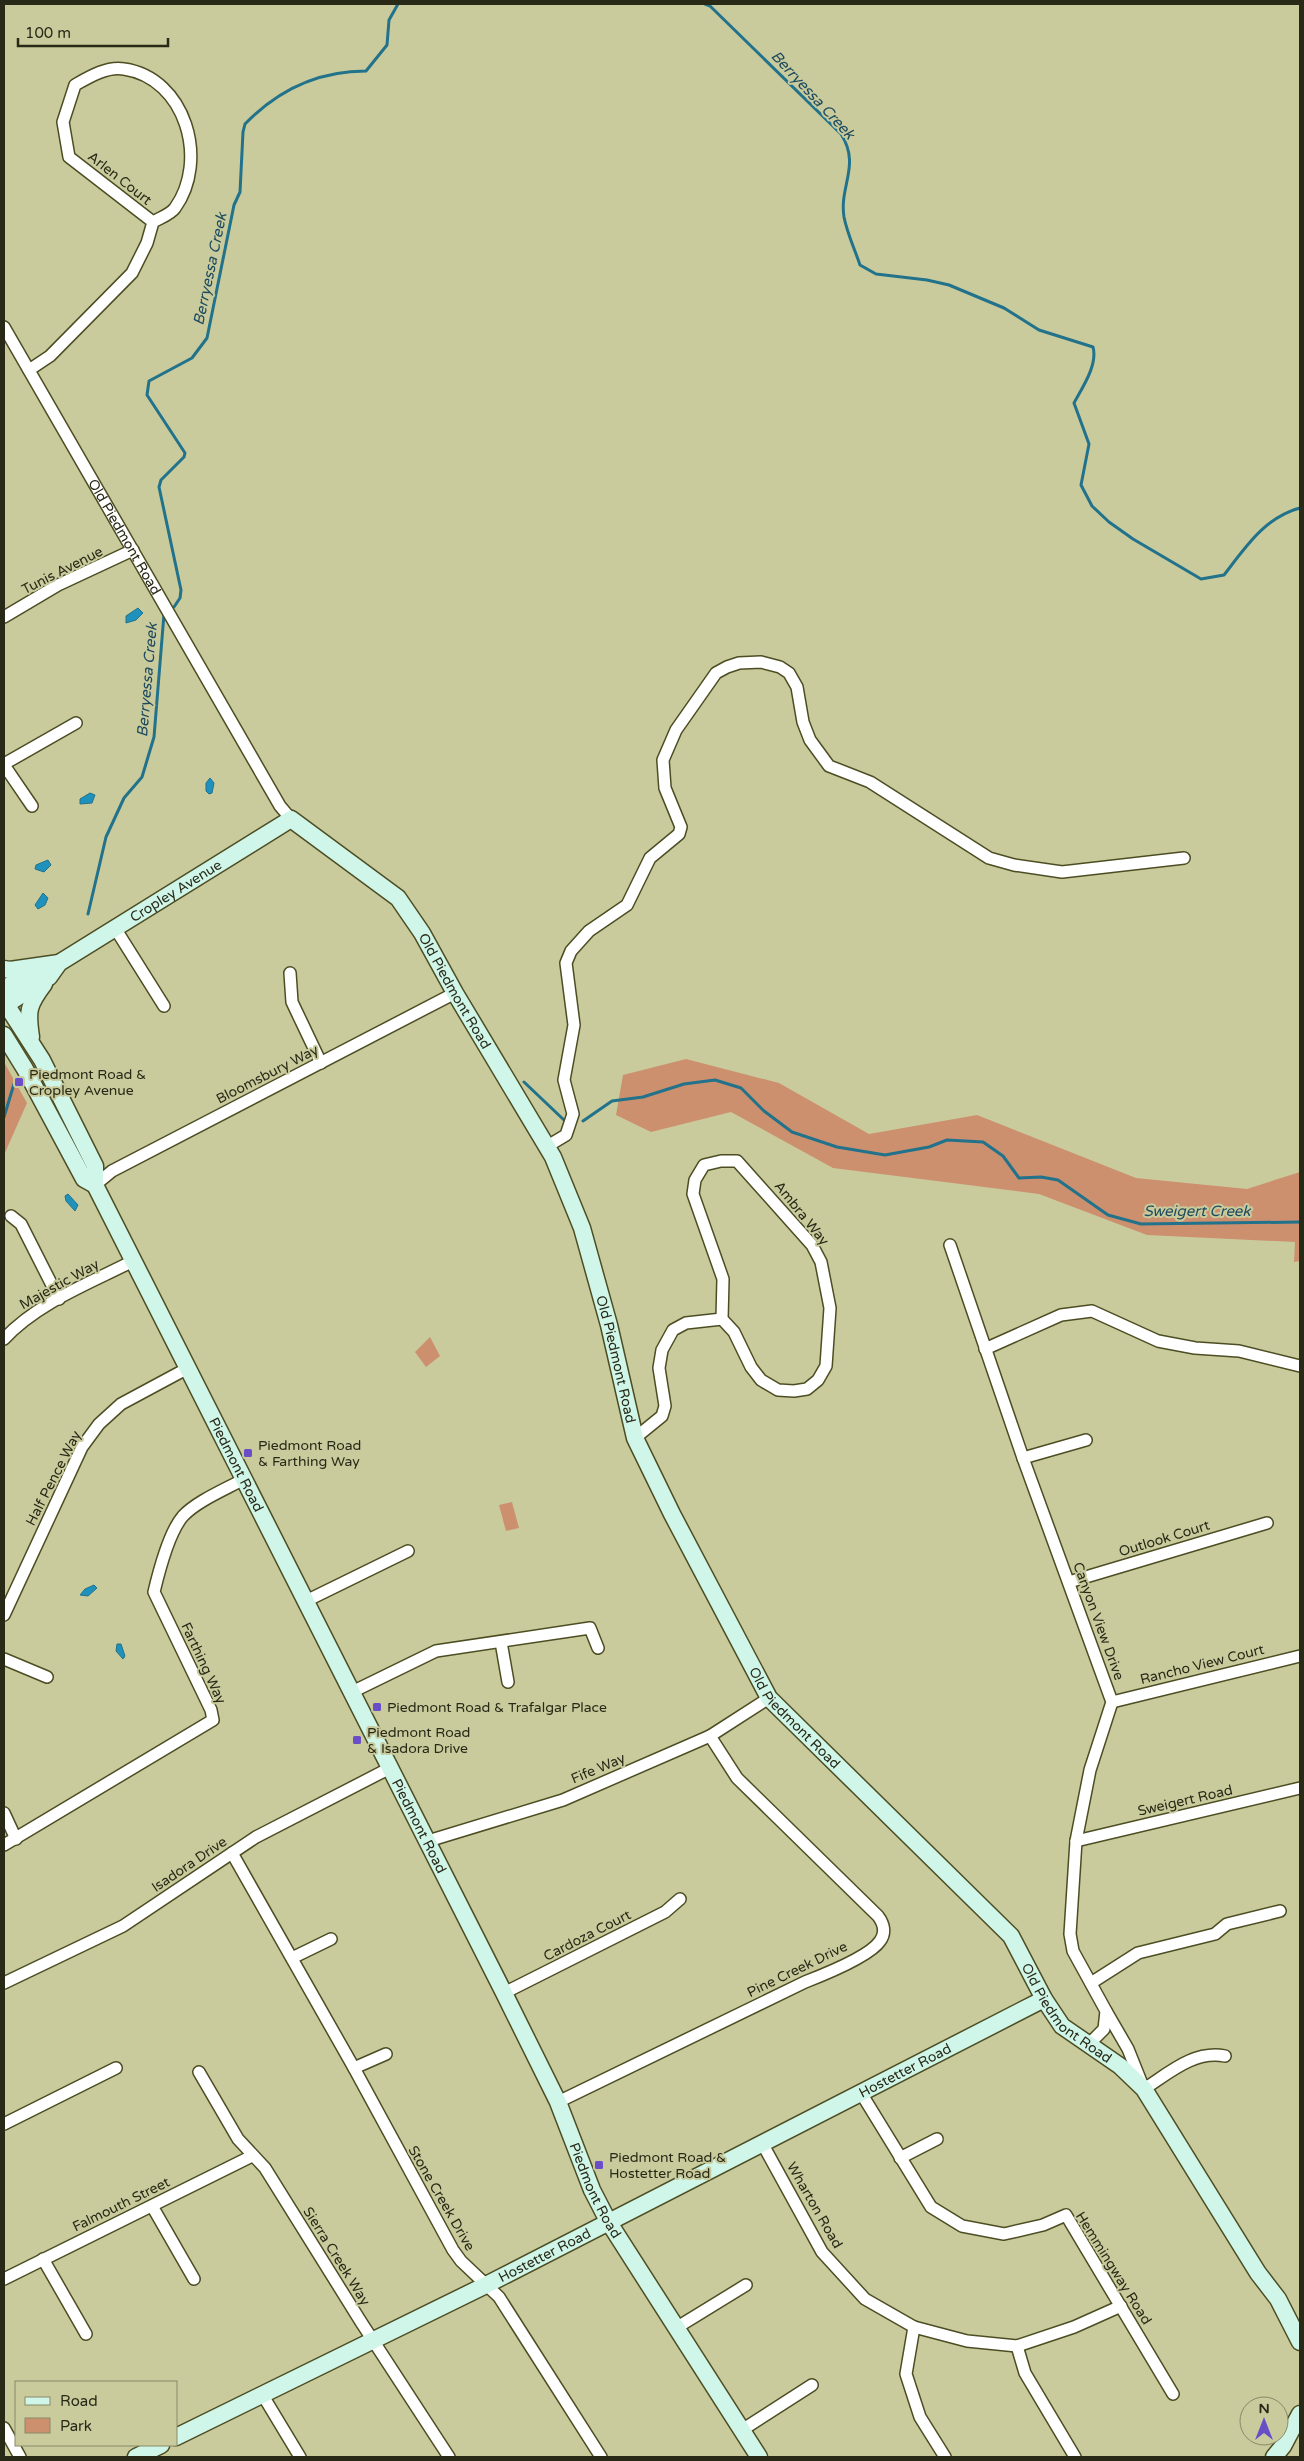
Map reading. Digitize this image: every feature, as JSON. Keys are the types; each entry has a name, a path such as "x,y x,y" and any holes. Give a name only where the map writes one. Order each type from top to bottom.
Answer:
{"street":[{"name":"Arlen Court","path":"29,370 50,356 132,273 147,243 153,222 174,210 186,186 191,155 186,119 171,95 154,80 124,68 97,73 75,85 69,101 63,122 69,157 153,222"},
{"name":"Old Piedmont Road","path":"4,327 280,806 291,819 398,898 422,933 455,993 546,1147 582,1228 635,1438 672,1514 769,1698 1010,1936 1044,1999 1062,2026 1120,2066 1144,2089 1258,2273 1278,2299 1300,2342"},
{"name":"Tunis Avenue","path":"4,617 58,585 134,550"},
{"path":"546,1147 566,1135 573,1114 564,1080 574,1025 566,963 571,951 589,931 627,905 650,858 679,834 681,827 665,788 663,760 676,730 716,674 727,668 739,663 761,662 780,668 789,674 797,687 803,722 810,740 829,766 870,782 988,858 1014,865 1062,872 1184,858"},
{"path":"32,806 4,764 76,722"},
{"name":"Cropley Avenue","path":"4,1000 45,972 291,819"},
{"path":"115,928 164,1006"},
{"path":"4,969 45,972 31,1001 28,1019 33,1044"},
{"path":"290,973 292,1002 321,1063"},
{"name":"Bloomsbury Way","path":"95,1185 112,1171 455,993"},
{"name":"Piedmont Road","path":"4,1000 33,1044 95,1166 95,1185 428,1841 558,2102 592,2190 608,2221 759,2457"},
{"name":"Piedmont Road","path":"4,1034 9,1048 84,1179 95,1185"},
{"name":"Ambra Way","path":"721,1161 737,1161 812,1245 821,1262 830,1308 826,1366 818,1380 807,1389 794,1391 778,1390 761,1380 751,1367 734,1332 722,1319 724,1279 693,1194 695,1180 704,1165 721,1161"},
{"path":"11,1216 21,1224 59,1299"},
{"name":"Canyon View Drive","path":"950,1245 1023,1458 1112,1702 1090,1770 1076,1841 1070,1934 1073,1951 1128,2049 1144,2089"},
{"name":"Majestic Way","path":"4,1339 18,1324 59,1299 134,1261"},
{"path":"985,1349 1061,1314 1092,1311 1158,1341 1195,1348 1240,1351 1300,1366"},
{"path":"635,1438 662,1416 666,1406 659,1368 662,1350 674,1330 686,1323 722,1319"},
{"name":"Half Pence Way","path":"4,1615 82,1448 99,1424 121,1404 188,1368"},
{"path":"1023,1458 1086,1440"},
{"name":"Farthing Way","path":"4,1845 213,1720 211,1710 154,1592 164,1555 183,1516 209,1498 244,1479"},
{"name":"Outlook Court","path":"1069,1582 1267,1523"},
{"path":"306,1601 408,1551"},
{"path":"352,1692 436,1651 590,1628 598,1648"},
{"path":"500,1642 508,1682"},
{"name":"Rancho View Court","path":"1112,1702 1300,1656"},
{"path":"4,1659 47,1677"},
{"name":"Fife Way","path":"428,1841 563,1800 710,1736 769,1698"},
{"name":"Pine Creek Drive","path":"558,2102 805,1982 843,1967 876,1946 884,1935 882,1922 878,1916 737,1778 710,1736"},
{"name":"Isadora Drive","path":"4,1984 123,1926 256,1837 390,1768"},
{"name":"Sweigert Road","path":"1076,1841 1300,1788"},
{"path":"4,1813 16,1839"},
{"name":"Stone Creek Drive","path":"232,1853 354,2068 453,2250 461,2261 500,2297 600,2457"},
{"name":"Cardoza Court","path":"504,1993 666,1912 680,1899"},
{"path":"1091,1983 1138,1953 1215,1934 1227,1924 1280,1911"},
{"path":"292,1958 330,1939"},
{"name":"Hostetter Road","path":"178,2436 486,2284 1044,1999"},
{"path":"1089,2044 1104,2029 1106,2011"},
{"path":"354,2068 386,2054"},
{"path":"1144,2089 1184,2062 1214,2054 1225,2056"},
{"path":"4,2124 116,2068"},
{"name":"Sierra Creek Way","path":"199,2072 238,2139 265,2168 372,2340 449,2457"},
{"name":"Hemmingway Road","path":"861,2093 931,2208 962,2226 1004,2234 1043,2225 1066,2215 1173,2394"},
{"path":"900,2158 937,2139"},
{"name":"Wharton Road","path":"762,2143 822,2252 865,2299 914,2327 967,2341 1017,2346 1074,2327 1120,2306"},
{"name":"Falmouth Street","path":"4,2279 252,2156"},
{"path":"152,2206 194,2279"},
{"path":"43,2259 86,2334"},
{"path":"676,2328 746,2285"},
{"path":"914,2327 906,2374 920,2417 945,2457"},
{"path":"1017,2346 1025,2373 1075,2457"},
{"path":"742,2430 812,2385"},
{"path":"262,2394 300,2457"},
{"path":"1274,2457 1283,2446 1300,2414"},
{"path":"4,2428 20,2457"},
{"path":"136,2457 159,2446"}],"green space":[{"path":"686,1059 779,1083 869,1134 977,1115 1136,1178 1247,1189 1300,1172 1300,1261 1294,1262 1295,1242 1147,1235 1039,1194 833,1168 731,1112 651,1132 616,1115 623,1075"},
{"path":"4,1062 27,1103 4,1155"},
{"path":"430,1337 440,1356 426,1367 415,1352"},
{"path":"512,1502 519,1528 506,1531 499,1505"}],"water":[{"path":"138,608 143,613 136,620 126,623 126,616"},
{"path":"210,778 214,783 212,793 209,794 206,791 206,783"},
{"path":"90,793 95,795 92,803 80,804 80,799"},
{"path":"48,860 51,865 44,872 35,869 36,865"},
{"path":"43,893 48,898 45,905 38,909 35,905"},
{"path":"68,1194 78,1205 75,1211 66,1201 65,1196"},
{"path":"94,1585 97,1588 88,1596 80,1595 85,1589"},
{"path":"117,1644 121,1644 125,1656 123,1659 116,1651"}],"waterway":[{"name":"Berryessa Creek","path":"174,607 180,598 181,590 159,487 161,480 184,457 185,453 147,395 149,381 192,358 207,338 234,205 240,192 245,124 271,101 300,85 331,74 366,71 387,45 389,20 398,4"},
{"name":"Berryessa Creek","path":"705,4 710,6 841,134 847,145 849,156 843,206 844,217 860,265 876,274 927,280 949,285 1004,308 1039,330 1093,347 1094,354 1091,369 1074,403 1089,444 1081,485 1092,506 1109,522 1133,539 1201,579 1224,575 1248,544 1266,526 1276,518 1300,508"},
{"name":"Berryessa Creek","path":"88,914 106,837 124,798 142,777 154,737 164,614"},
{"name":"Sweigert Creek","path":"583,1121 612,1101 643,1097 684,1084 715,1080 741,1088 764,1111 792,1132 837,1147 885,1155 929,1147 947,1140 983,1142 1003,1156 1019,1178 1041,1177 1058,1180 1108,1215 1141,1224 1300,1222"},
{"name":"Sweigert Creek","path":"524,1082 564,1120"},
{"name":"Berryessa Creek","path":"4,1117 14,1084"}],"place":[{"name":"Piedmont Road & Cropley Avenue","path":"19,1082"},
{"name":"Piedmont Road & Farthing Way","path":"248,1453"},
{"name":"Piedmont Road & Trafalgar Place","path":"377,1707"},
{"name":"Piedmont Road & Isadora Drive","path":"357,1740"},
{"name":"Piedmont Road & Hostetter Road","path":"599,2165"}]}
